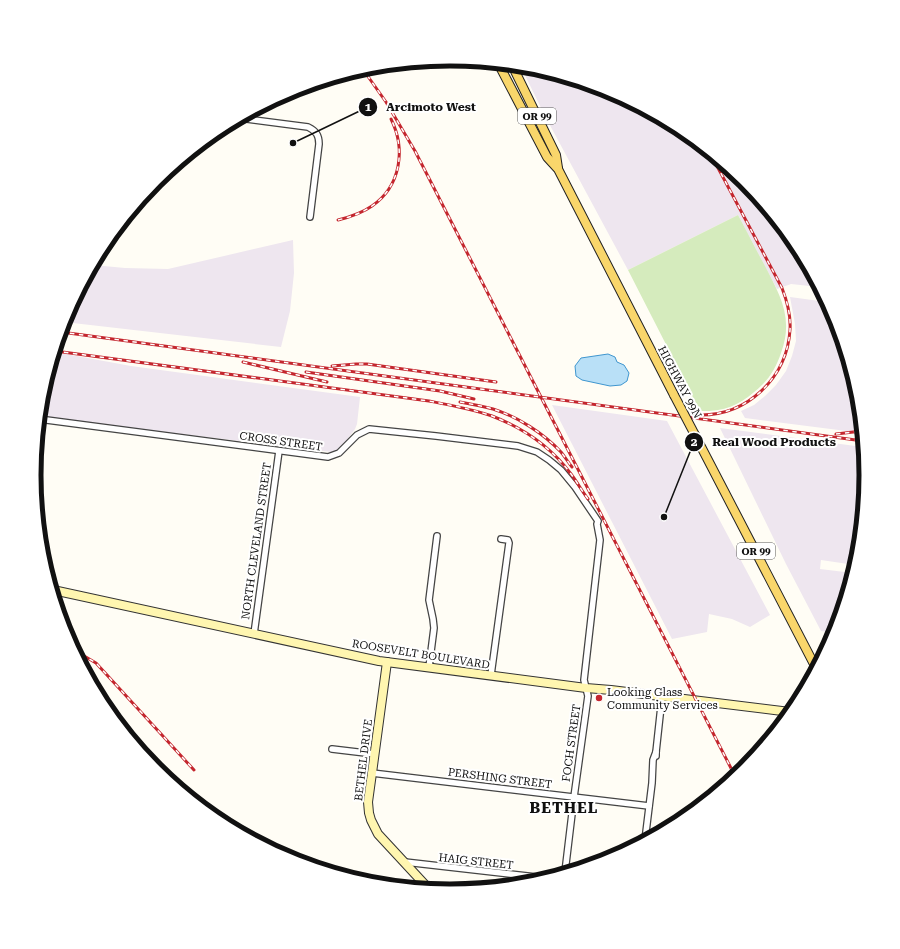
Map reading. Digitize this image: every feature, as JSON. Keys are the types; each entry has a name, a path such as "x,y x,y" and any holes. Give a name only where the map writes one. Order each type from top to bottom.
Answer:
{"main road":[{"name":"OR 99","path":"501,69 547,157 558,169"},
{"name":"OR 99","path":"515,71 556,155 558,169"},
{"name":"HIGHWAY 99N","path":"558,169 813,662"},
{"name":"ROOSEVELT BOULEVARD","path":"59,591 387,662 586,688 783,711"},
{"name":"BETHEL DRIVE","path":"387,662 368,807 371,820 378,834 423,883"}],"street":[{"path":"248,119 308,127 318,136 319,144 310,217"},
{"name":"CROSS STREET","path":"44,420 328,457 339,452 357,435 369,429 518,446 537,452 561,470 575,487 598,522"},
{"name":"NORTH CLEVELAND STREET","path":"254,634 279,451"},
{"name":"FOCH STREET","path":"566,867 588,696 584,680 600,540 597,524 598,522"},
{"path":"429,667 434,628 429,600 437,536"},
{"path":"491,675 509,543 508,540 501,539"},
{"path":"646,833 652,783 657,761 656,752 662,697"},
{"path":"332,749 374,754"},
{"name":"PERSHING STREET","path":"372,773 649,806"},
{"name":"HAIG STREET","path":"404,862 528,876"}],"shaded area":[{"path":"523,72 556,79 607,97 654,120 677,134 720,167 758,205 790,247 813,286 791,284 777,289 738,215 628,270 545,116"},
{"path":"293,240 294,273 290,311 281,347 70,323 83,294 99,266 168,269"},
{"path":"790,297 820,301 828,318 845,369 856,421 857,432 745,418 741,411 754,405 765,396 776,385 786,371 796,341 795,324"},
{"path":"60,353 131,366 360,397 357,424 355,429 344,444 337,450 331,452 45,418"},
{"path":"552,405 667,421 770,615 750,627 732,619 709,614 707,632 672,639"},
{"path":"720,428 858,446 859,474 856,528 849,564 821,560 820,569 847,572 828,632 821,631 786,564"}],"green space":[{"path":"738,215 780,297 786,318 785,340 774,370 766,381 753,393 731,407 700,411 628,270"}],"water":[{"path":"608,354 615,357 617,362 624,365 629,373 627,381 621,385 610,386 582,380 576,376 575,366 581,358"}],"railway":[{"path":"366,74 386,102 415,151 732,770"},
{"path":"338,220 356,214 372,206 382,198 395,178 399,154 396,131 391,119"},
{"path":"699,415 717,414 733,409 748,401 761,391 773,378 781,364 787,347 790,330 790,319 786,298 782,288 716,163"},
{"path":"67,333 857,440"},
{"path":"60,352 429,401 477,411 515,426 536,439 563,464 588,499"},
{"path":"243,362 327,382"},
{"path":"332,366 367,364 496,382"},
{"path":"306,372 440,391 474,399"},
{"path":"460,402 502,412 530,426 554,445 572,467"},
{"path":"836,434 857,432"},
{"path":"83,655 96,663 194,770"}],"place":[{"name":"Arcimoto West","path":"293,143"},
{"name":"Real Wood Products","path":"664,517"},
{"name":"Looking Glass Community Services","path":"599,698"}],"district":[{"name":"BETHEL","path":"564,808"}]}
